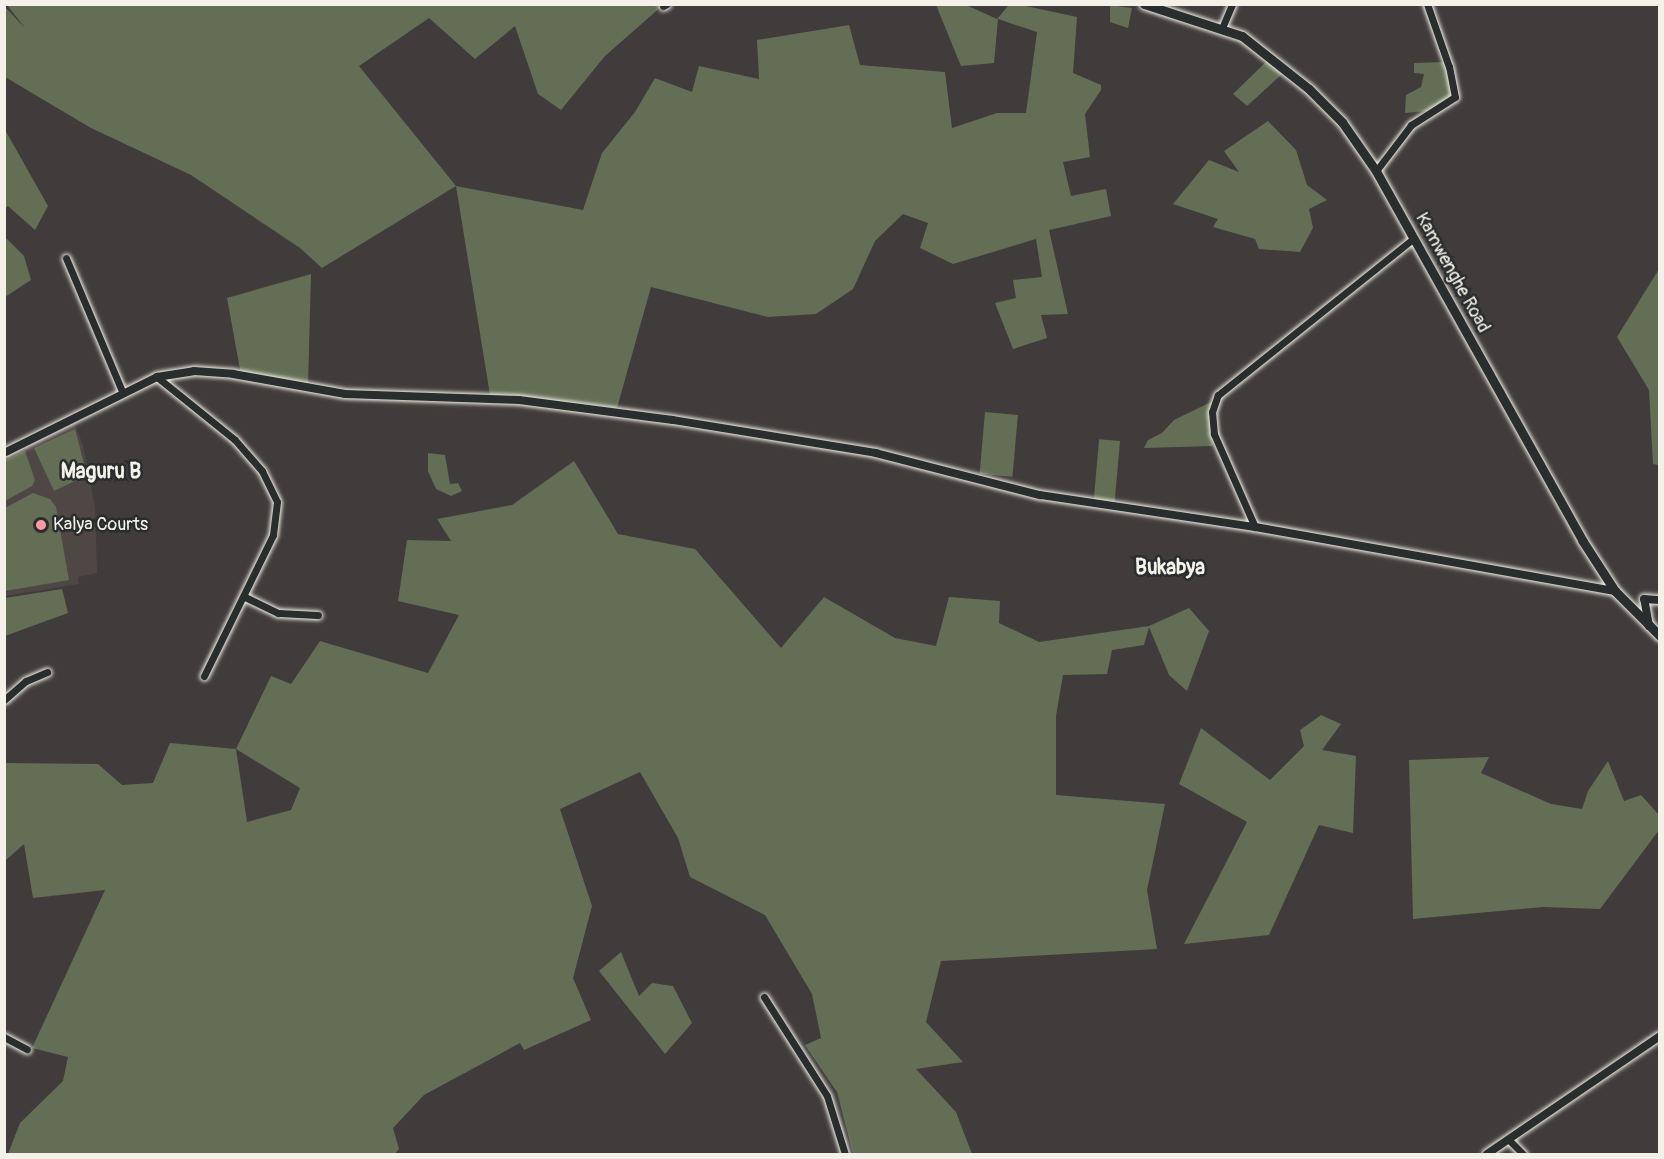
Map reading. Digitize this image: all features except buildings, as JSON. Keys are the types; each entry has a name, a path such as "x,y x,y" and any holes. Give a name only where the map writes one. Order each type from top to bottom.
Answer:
{"main road":[{"name":"Kamwenghe Road","path":"1144,4 1222,28 1259,48 1309,89 1342,122 1376,171 1532,454 1615,591 1659,636"}],"street":[{"path":"1222,28 1232,4"},
{"path":"1376,171 1411,125 1455,97 1449,67 1427,4"},
{"path":"1255,527 1214,435 1212,412 1218,395 1414,238"},
{"path":"66,258 122,391"},
{"path":"4,453 122,391 157,377 194,371 233,374 345,394 486,398 567,405 876,453 1040,495 1255,527 1615,591"},
{"path":"157,377 235,440 271,486 278,516 245,597 204,676"},
{"path":"245,597 278,613 318,615"},
{"path":"1649,627 1644,599 1659,600"},
{"path":"4,700 26,681 47,672"},
{"path":"764,997 827,1096 845,1155"},
{"path":"1487,1155 1659,1036"},
{"path":"4,1038 27,1048"},
{"path":"1509,1140 1523,1155"}],"shaded area":[{"path":"74,423 83,445 95,507 97,573 78,577 79,584 5,596 5,456"}],"green space":[{"path":"7,5 663,5 605,56 561,110 538,94 515,26 475,59 429,18 359,66 456,186 322,268 300,248 191,175 91,128 5,77 4,6 25,28"},
{"path":"936,5 966,5 997,19 1009,5 1021,5 1077,17 1073,73 1101,85 1101,90 1085,114 1090,157 1063,162 1071,196 1106,189 1111,216 1049,230 1068,314 1041,315 1047,338 1013,349 995,303 1016,298 1013,280 1042,277 1036,239 953,264 920,248 928,223 903,214 875,241 853,289 816,314 768,317 651,287 617,408 579,403 491,401 456,186 583,210 602,153 635,112 655,78 692,92 699,66 759,79 757,40 849,25 860,65 945,72 952,128 997,113 1026,113 1037,32 998,19 994,63 961,66"},
{"path":"1110,5 1132,8 1128,28 1110,22"},
{"path":"1267,61 1282,74 1247,106 1233,94"},
{"path":"1444,62 1455,90 1438,110 1405,113 1406,95 1421,87 1424,74 1414,73 1414,63"},
{"path":"1268,121 1296,150 1307,185 1327,200 1309,209 1313,228 1300,252 1259,249 1255,239 1213,227 1218,219 1173,204 1209,160 1239,172 1224,151"},
{"path":"4,128 48,206 35,230 8,206 5,209"},
{"path":"4,236 24,256 31,280 5,297"},
{"path":"1659,269 1660,465 1653,464 1649,390 1617,337"},
{"path":"311,274 308,385 241,375 227,298"},
{"path":"1215,400 1210,411 1213,446 1144,448 1148,440 1162,433 1174,420"},
{"path":"985,412 1018,415 1012,477 980,474"},
{"path":"75,429 87,475 54,491 34,448"},
{"path":"1099,439 1120,441 1115,504 1094,502"},
{"path":"25,451 35,480 32,486 5,501 5,460"},
{"path":"428,453 445,455 450,484 458,483 462,491 451,496 436,489 428,471"},
{"path":"574,461 618,534 695,549 781,648 824,597 895,638 936,646 949,597 1000,601 999,623 1039,642 1149,626 1189,608 1209,631 1187,691 1169,675 1149,627 1144,645 1112,650 1107,674 1063,675 1056,716 1056,795 1165,804 1147,890 1157,949 941,961 926,1022 963,1062 916,1069 956,1112 972,1154 853,1154 837,1092 805,1045 821,1038 812,994 765,915 690,877 678,838 640,772 560,809 592,906 573,978 591,1020 524,1050 520,1043 424,1095 393,1128 399,1149 395,1154 8,1154 20,1123 63,1081 68,1057 32,1048 105,890 33,898 24,844 5,861 5,763 98,764 122,785 153,783 170,743 236,749 271,676 291,684 320,641 428,673 459,615 398,601 407,540 451,541 437,519 512,505","holes":["236,749 300,788 291,810 247,822"]},
{"path":"33,493 50,499 56,507 69,580 5,591 5,508"},
{"path":"62,589 68,613 5,636 5,598"},
{"path":"1321,715 1341,724 1322,750 1356,756 1353,833 1319,825 1269,935 1184,944 1247,822 1179,784 1201,728 1270,780 1304,746 1300,730"},
{"path":"1489,757 1481,773 1551,804 1582,809 1588,791 1608,761 1624,801 1641,795 1659,815 1659,830 1600,909 1543,907 1413,919 1409,760"},
{"path":"621,952 639,996 652,983 673,986 692,1023 665,1054 599,971"}],"place":[{"name":"Kalya Courts","path":"41,525"}],"district":[{"name":"Maguru B","path":"101,472"},
{"name":"Bukabya","path":"1170,568"}]}
